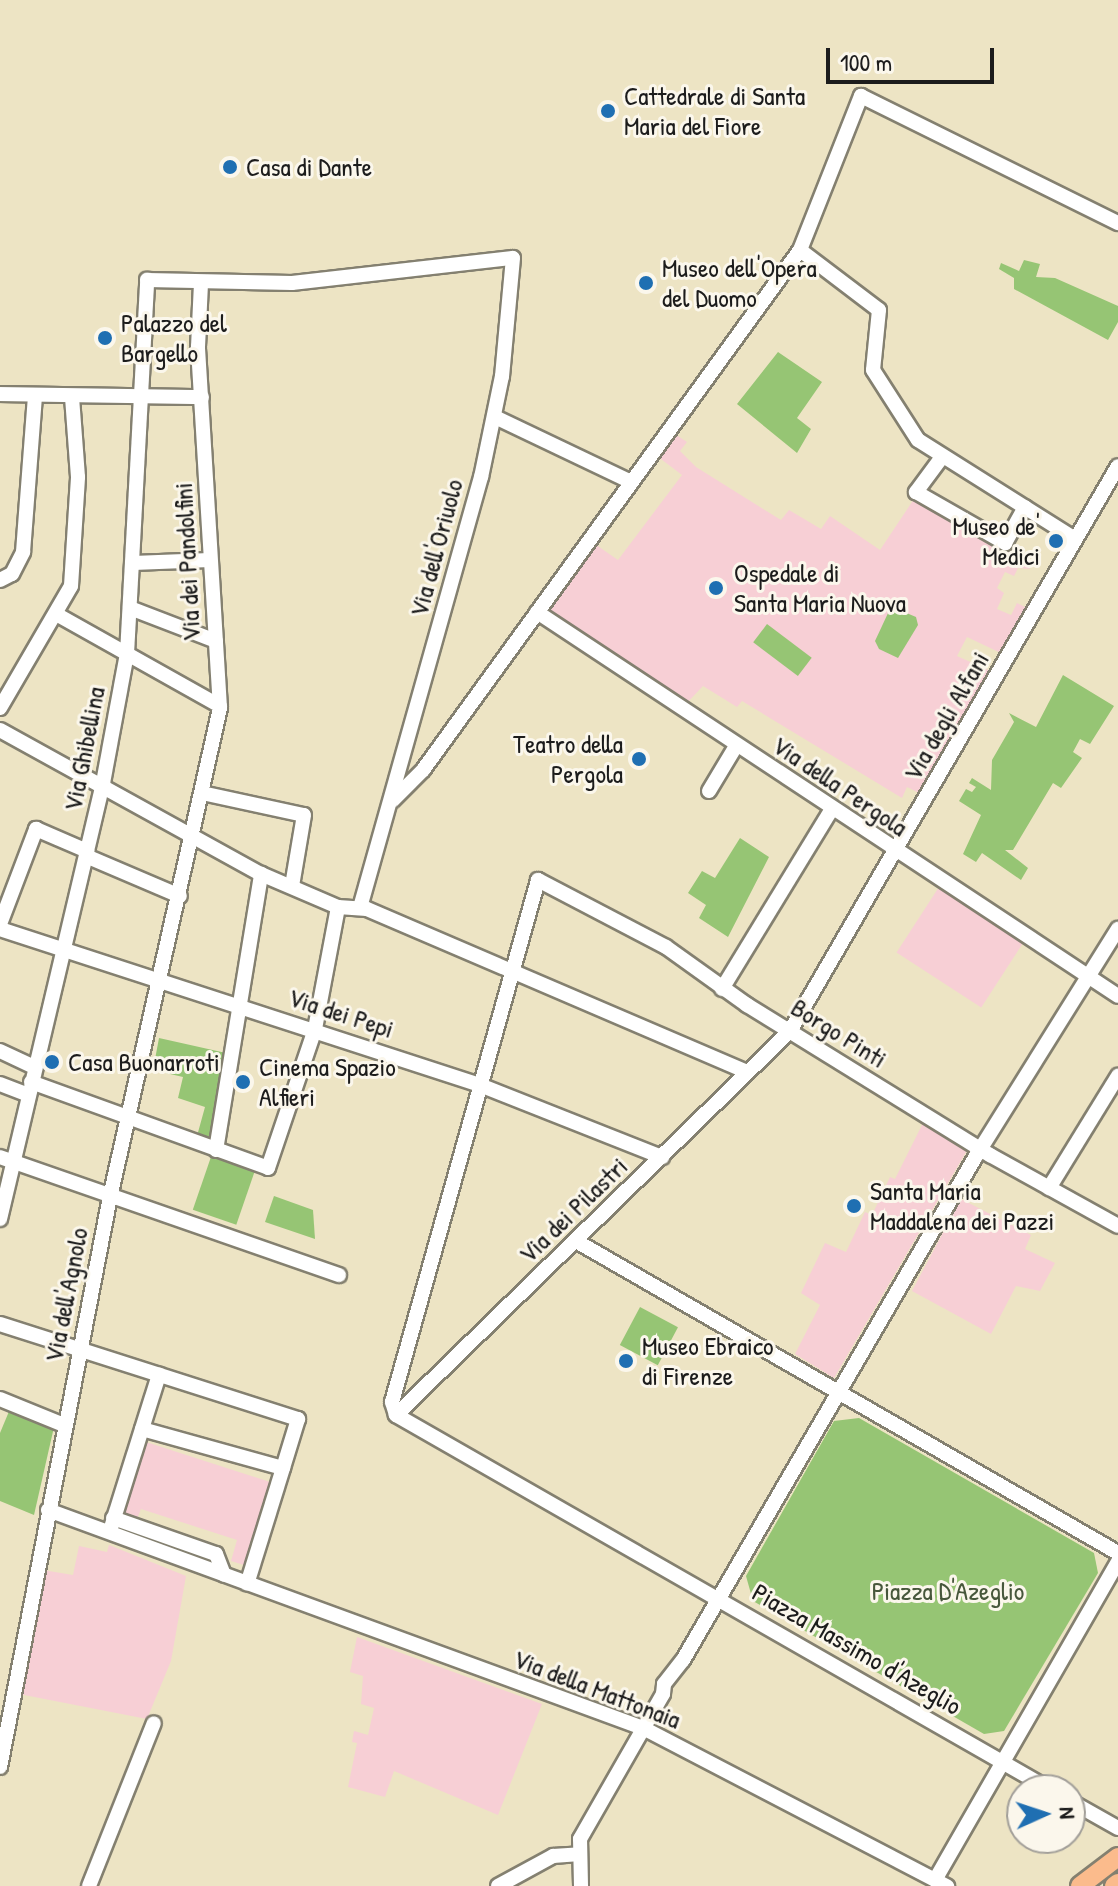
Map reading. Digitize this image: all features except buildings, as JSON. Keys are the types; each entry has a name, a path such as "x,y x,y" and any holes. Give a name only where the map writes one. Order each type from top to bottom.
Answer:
{"main road":[{"path":"1080,1886 1118,1857"}],"street":[{"path":"393,800 423,770 800,250 861,96 1118,223"},
{"path":"800,250 879,310 875,377 918,440 1075,539"},
{"name":"Via dell'Oriuolo","path":"201,283 311,282 513,258 495,417 393,800 360,907"},
{"name":"Via Ghibellina","path":"0,1219 6,1159 30,1089 103,783 127,654 147,280 201,283"},
{"name":"Via dei Pandolfini","path":"194,835 220,706 202,397 201,283"},
{"path":"0,394 202,397"},
{"path":"0,580 12,574 23,552 35,396"},
{"path":"0,708 56,614 72,578 78,477 72,397"},
{"path":"495,417 631,482"},
{"path":"942,457 916,492 1005,543 1025,507"},
{"name":"Via degli Alfani","path":"790,1031 1118,466"},
{"path":"133,563 210,560"},
{"path":"130,608 216,641"},
{"name":"Via della Pergola","path":"537,612 1118,996"},
{"path":"56,614 220,706"},
{"path":"0,730 103,783 261,874 338,907 360,907 512,969 748,1072"},
{"path":"709,791 736,746"},
{"path":"202,793 304,815 292,886"},
{"path":"722,989 832,809"},
{"path":"0,926 36,829 180,896"},
{"name":"Via dell'Agnolo","path":"0,1767 110,1197 194,835"},
{"path":"216,1150 261,874"},
{"name":"Borgo Pinti","path":"512,969 538,880 666,947 722,989 980,1149 1118,1226"},
{"path":"0,1084 30,1089 129,1117 268,1168 315,1029 338,907"},
{"name":"Via dei Pepi","path":"0,926 480,1085 662,1157"},
{"name":"Piazza Massimo d'Azeglio","path":"1023,1774 720,1596 980,1149 1118,929"},
{"path":"512,969 392,1402 400,1418 720,1596 683,1660 664,1684 663,1694 580,1848 581,1886"},
{"name":"Via dei Pilastri","path":"400,1418 790,1031"},
{"path":"0,1051 35,1067"},
{"path":"1049,1188 1118,1076"},
{"path":"6,1159 339,1275"},
{"path":"576,1241 1118,1553"},
{"path":"0,1324 298,1419 247,1584"},
{"path":"112,1525 159,1375"},
{"path":"0,1399 64,1425"},
{"path":"142,1429 283,1468"},
{"name":"Via della Mattonaia","path":"48,1510 112,1525 247,1584 643,1728 941,1883"},
{"path":"941,1883 1002,1762 1118,1562"},
{"path":"89,1886 154,1723"},
{"path":"1086,1810 1118,1828"},
{"path":"498,1886 553,1856 580,1848"}],"shaded area":[{"name":"Ospedale di Santa Maria Nuova","path":"673,433 687,442 680,451 696,467 781,520 789,510 821,529 830,516 880,550 914,499 1005,552 1013,549 1030,569 1018,568 1014,576 1005,572 997,588 1004,593 997,609 1011,615 1017,603 1031,610 1005,655 967,637 957,656 995,673 921,794 907,787 902,798 742,701 737,707 703,686 685,705 544,611 592,542 618,560 682,475 657,456"},
{"path":"939,887 1024,942 981,1007 897,952"},
{"path":"925,1119 969,1147 834,1378 795,1354 820,1305 801,1293 825,1243 846,1252 865,1212 872,1215 890,1177 895,1179"},
{"path":"961,1199 1031,1235 1025,1249 1055,1263 1040,1291 1016,1286 991,1334 912,1291"},
{"path":"146,1442 270,1482 244,1565 231,1561 237,1540 141,1509 137,1519 122,1515"},
{"path":"109,1545 186,1576 171,1661 147,1719 19,1694 43,1570 73,1575 79,1546 107,1552"},
{"path":"357,1637 542,1704 498,1815 394,1771 385,1797 348,1787 357,1743 352,1742 354,1731 368,1735 374,1708 361,1704 363,1676 350,1672"}],"green space":[{"path":"1024,260 1040,264 1036,277 1055,278 1118,306 1118,322 1108,340 1014,289 1014,278 999,269 1001,263 1019,271"},
{"path":"778,352 822,382 797,418 811,429 797,453 737,404"},
{"path":"897,609 916,617 918,625 898,658 879,649 875,641 889,611"},
{"path":"767,624 812,658 798,676 753,642"},
{"path":"1063,675 1114,706 1090,744 1080,739 1073,752 1082,758 1061,788 1053,783 1013,850 1005,850 1028,868 1021,880 982,853 976,862 963,854 981,815 959,801 966,789 972,792 976,787 969,783 972,778 991,790 992,760 1014,722 1009,713 1036,727"},
{"path":"740,838 769,857 728,937 699,918 706,905 688,893 702,871 715,878"},
{"path":"159,1038 226,1053 213,1140 197,1136 205,1107 178,1098 183,1077 153,1070"},
{"path":"212,1154 255,1169 236,1225 193,1210"},
{"path":"274,1196 313,1210 315,1239 265,1222"},
{"path":"640,1307 678,1327 658,1365 620,1345"},
{"path":"10,1409 54,1427 34,1515 0,1501 0,1433"},
{"name":"Piazza D'Azeglio","path":"859,1418 1094,1553 1098,1573 1004,1731 984,1734 753,1601 746,1576 834,1421"}],"place":[{"name":"Cattedrale di Santa Maria del Fiore","path":"608,111"},
{"name":"Casa di Dante","path":"230,167"},
{"name":"Museo dell'Opera del Duomo","path":"646,283"},
{"name":"Palazzo del Bargello","path":"105,338"},
{"name":"Museo de' Medici","path":"1056,541"},
{"name":"Ospedale di Santa Maria Nuova","path":"716,588"},
{"name":"Teatro della Pergola","path":"639,759"},
{"name":"Casa Buonarroti","path":"52,1062"},
{"name":"Cinema Spazio Alfieri","path":"243,1082"},
{"name":"Santa Maria Maddalena dei Pazzi","path":"854,1206"},
{"name":"Museo Ebraico di Firenze","path":"626,1361"}]}
